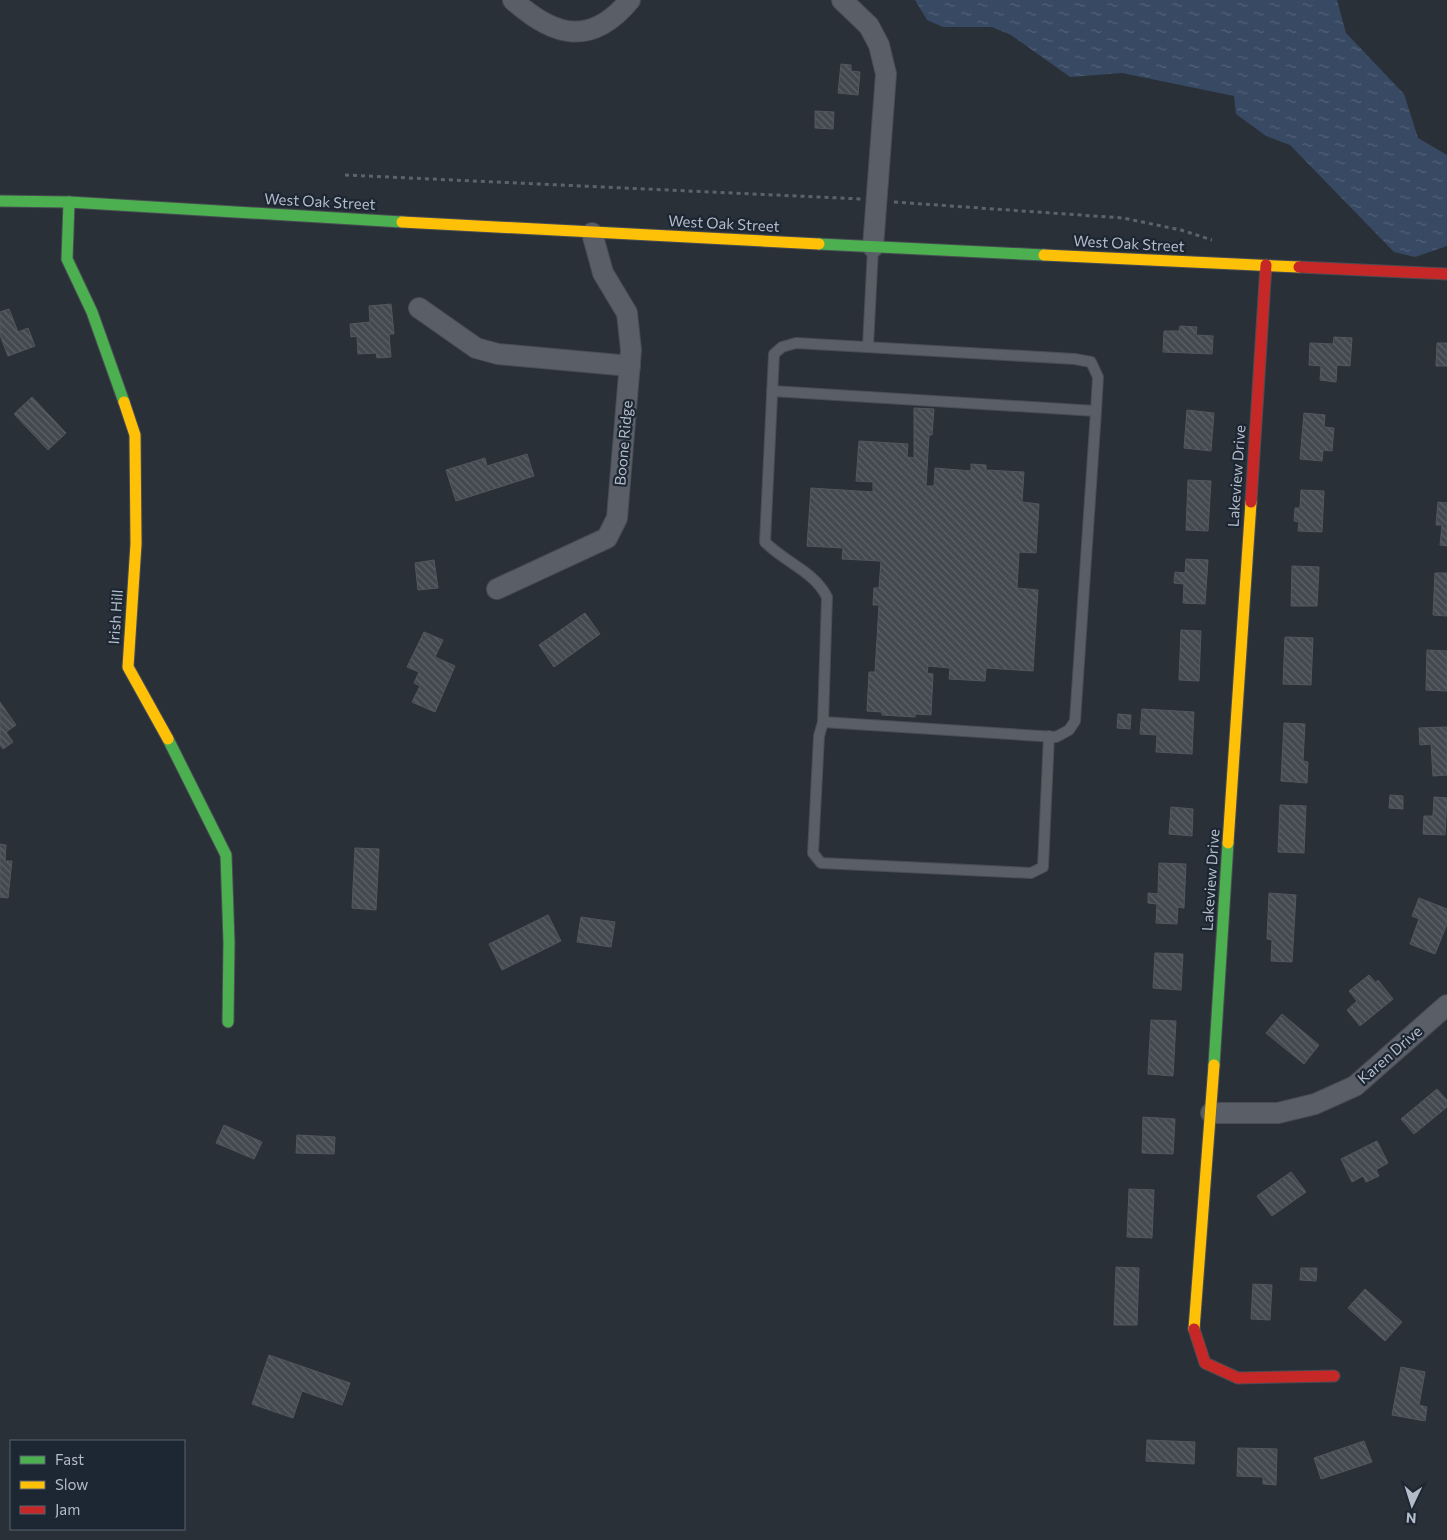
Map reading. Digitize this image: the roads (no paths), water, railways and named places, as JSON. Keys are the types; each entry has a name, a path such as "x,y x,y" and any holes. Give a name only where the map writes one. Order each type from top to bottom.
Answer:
{"street":[{"path":"513,0 534,19 554,29 578,31 600,27 617,16 630,0"},
{"path":"842,0 869,26 880,45 886,74 873,247"},
{"name":"West Oak Street","path":"0,201 69,202 592,233 1447,274"},
{"name":"Irish Hill","path":"69,202 67,259 92,312 135,435 136,544 128,668 182,764 226,855 229,942 228,1022"},
{"name":"Boone Ridge","path":"497,589 607,538 617,518 631,350 627,313 603,273 592,233"},
{"name":"Lakeview Drive","path":"1266,265 1211,1112 1194,1332 1205,1363 1238,1378 1334,1376"},
{"path":"419,308 476,348 498,354 630,366"},
{"name":"Karen Drive","path":"1211,1112 1278,1113 1315,1104 1355,1086 1447,1005"}],"lane":[{"path":"868,346 873,247"},
{"path":"823,722 1049,736 1056,737 1069,730 1075,721 1098,377 1091,362 1075,359 796,343 782,347 774,354 765,542 809,576 822,588 827,597 823,722 818,736 813,853 821,863 1031,873 1044,867 1049,736"},
{"path":"772,391 1096,411"}],"water":[{"path":"915,0 1337,0 1346,33 1404,94 1418,138 1447,155 1447,246 1415,257 1394,252 1290,145 1266,136 1236,114 1234,96 1122,73 1070,77 1011,35 992,27 943,27 927,20"}]}
